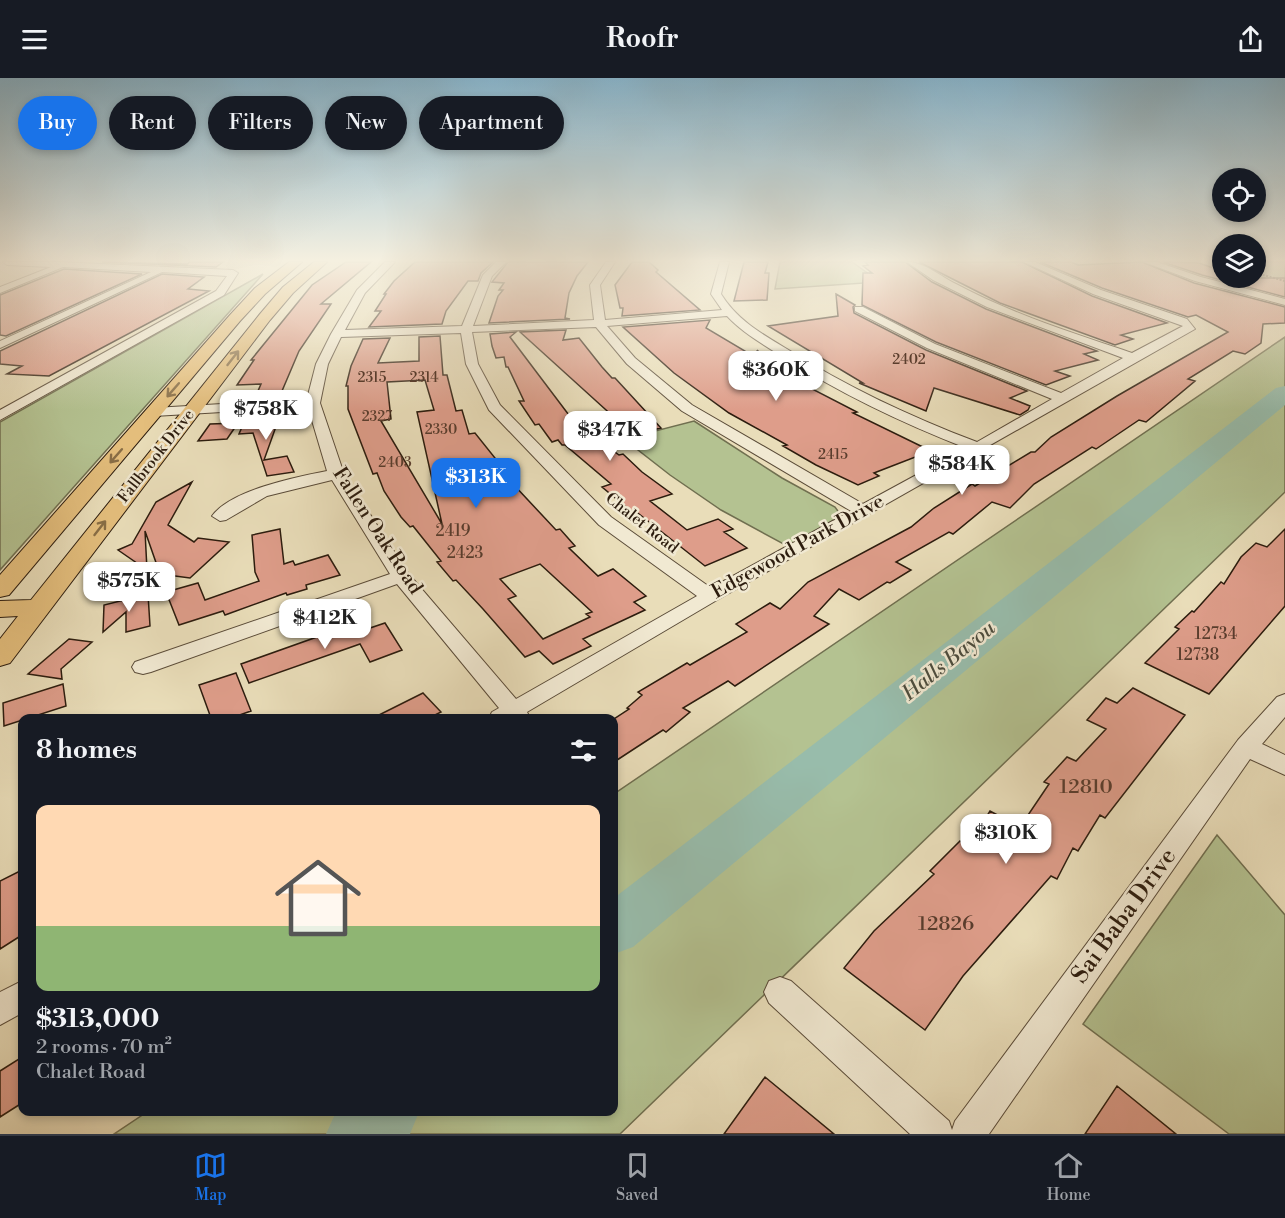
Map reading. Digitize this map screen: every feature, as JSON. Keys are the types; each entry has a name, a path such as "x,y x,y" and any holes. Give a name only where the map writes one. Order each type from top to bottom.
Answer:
{"main road":[{"name":"Fallbrook Drive","path":"0,590 241,311"},
{"name":"Fallbrook Drive","path":"0,657 270,311"},
{"path":"0,609 39,607"}],"street":[{"path":"0,345 73,311"},
{"path":"0,416 187,311"},
{"path":"154,412 313,403 322,364 350,311"},
{"path":"466,330 473,311"},
{"path":"598,311 600,324 631,361 687,408 863,511"},
{"path":"863,311 931,346 1062,398"},
{"path":"1009,311 1133,357"},
{"name":"Edgewood Park Drive","path":"514,714 710,596 978,447 1133,357 1188,329 1188,325 1150,311"},
{"path":"338,334 600,324 729,313 765,341 832,382 884,408 978,447"},
{"name":"Chalet Road","path":"466,330 472,364 494,407 605,521 710,596"},
{"name":"Fallen Oak Road","path":"313,403 336,474 401,576 509,714"},
{"path":"220,516 249,497 267,489 336,474"},
{"path":"143,667 401,576"},
{"name":"Sai Baba Drive","path":"968,1134 1246,746 1285,702"},
{"path":"1246,746 1285,766"},
{"path":"780,992 936,1134"},
{"path":"0,1009 18,998"}],"green space":[{"path":"197,311 230,311 0,570 0,422"},
{"path":"1285,337 1285,492 620,1134 114,1134 141,1116 618,1116 618,791"},
{"path":"694,421 782,478 835,507 840,514 789,547 721,510 670,475 624,439"},
{"path":"1217,835 1285,915 1285,1134 1229,1134 1083,1024"}],"building":[{"path":"0,311 60,311 6,336 0,335"},
{"path":"84,311 171,311 49,376 7,374 22,366 0,364 0,351"},
{"path":"291,311 326,311 299,351 279,398 254,400 261,384 237,385 254,360 251,360"},
{"path":"381,311 446,311 442,324 369,327"},
{"path":"493,311 566,311 565,318 570,319 489,323"},
{"path":"623,311 683,311 622,316"},
{"path":"838,311 854,311 926,350 1027,391 1010,398 1030,406 1020,415 934,388 926,411 859,383 863,383 768,326 838,316"},
{"path":"875,311 992,311 1097,351 1084,354 1098,360 1055,371 1070,376 1046,385 936,342"},
{"path":"1023,311 1134,311 1167,323 1121,335 1133,339 1115,345"},
{"path":"1171,311 1285,311 1285,323 1263,324 1261,343 1245,354 1233,351 1188,379 1195,381 1146,422 1139,420 1096,449 1092,447 1034,484 1010,508 992,502 953,534 949,532 896,562 911,570 890,583 887,582 859,600 839,589 814,616 829,624 735,686 728,681 683,708 690,712 666,732 663,730 618,759 618,716 629,709 627,708 642,695 638,692 747,632 736,624 770,603 780,609 808,582 911,527 934,508 972,484 975,486 1031,452 1035,452 1051,437 1228,332 1196,315 1188,317"},
{"path":"710,320 706,328 745,351 765,371 757,350 789,380 793,379 857,412 853,413 931,451 874,473 879,476 858,485 816,465 783,446 787,445 729,413 674,373 623,327"},
{"path":"566,330 563,340 579,338 612,378 615,378 661,428 640,433 621,418 616,419 520,332"},
{"path":"516,332 510,337 590,443 600,441 619,455 623,454 642,472 672,494 650,501 687,530 718,519 733,529 724,532 747,548 705,566 602,487 611,484 565,445 558,440 552,442 539,424 535,425 519,401 524,401 506,367 504,357 496,358 492,346 490,334"},
{"path":"440,336 443,375 447,375 456,411 462,410 469,434 475,433 503,468 499,469 556,530 560,529 575,546 569,548 598,576 613,569 646,596 634,602 645,610 583,639 591,646 553,664 539,651 525,657 483,609 456,580 453,581 437,562 441,561 413,526 410,527 401,517 384,491 377,473 373,474 348,409 348,386 346,386 351,366 363,339 390,338 378,363 419,361 419,337","holes":["425,380 434,410 417,412 442,524 381,421 391,419 387,382","540,564 592,612 586,614 590,617 543,639 508,599 516,596 500,579"]},
{"path":"274,411 271,422 278,421 264,460 287,456 294,472 267,476 253,433 239,434 248,413"},
{"path":"238,423 227,439 198,441 210,424"},
{"path":"192,482 168,525 194,542 198,538 229,542 190,578 160,574 145,531 147,570 118,550 132,544 156,502"},
{"path":"280,529 284,564 293,561 295,565 328,555 340,575 306,585 307,589 287,595 286,593 225,615 223,611 179,625 166,592 198,583 205,600 259,581 255,572 252,535"},
{"path":"1285,529 1285,606 1209,694 1145,663 1179,629 1175,627 1192,611 1194,612 1221,582 1224,584 1241,557 1256,543 1267,547"},
{"path":"148,594 150,626 126,632 126,612 103,632 104,605"},
{"path":"362,621 367,629 385,623 402,650 370,662 360,644 249,683 241,664"},
{"path":"69,639 92,642 61,669 62,679 28,674"},
{"path":"236,673 251,711 242,714 210,714 199,685"},
{"path":"63,684 66,706 41,714 18,714 18,721 4,726 3,703"},
{"path":"1133,688 1185,715 1105,818 1100,815 1078,851 1073,848 1057,879 1051,876 963,976 925,1030 844,968 874,931 934,874 930,871 960,841 968,847 990,811 1020,827 1049,784 1044,782 1067,757 1076,761 1106,729 1087,720 1106,698 1117,703"},
{"path":"423,693 441,712 437,714 381,714"},
{"path":"18,872 18,938 0,949 0,881"},
{"path":"18,1060 18,1106 0,1117 0,1071"},
{"path":"765,1077 834,1134 724,1134"},
{"path":"1117,1086 1176,1134 1085,1134"}],"waterway":[{"name":"Halls Bayou","path":"618,927 1285,393"},
{"name":"Halls Bayou","path":"359,1134 382,1116"}]}
